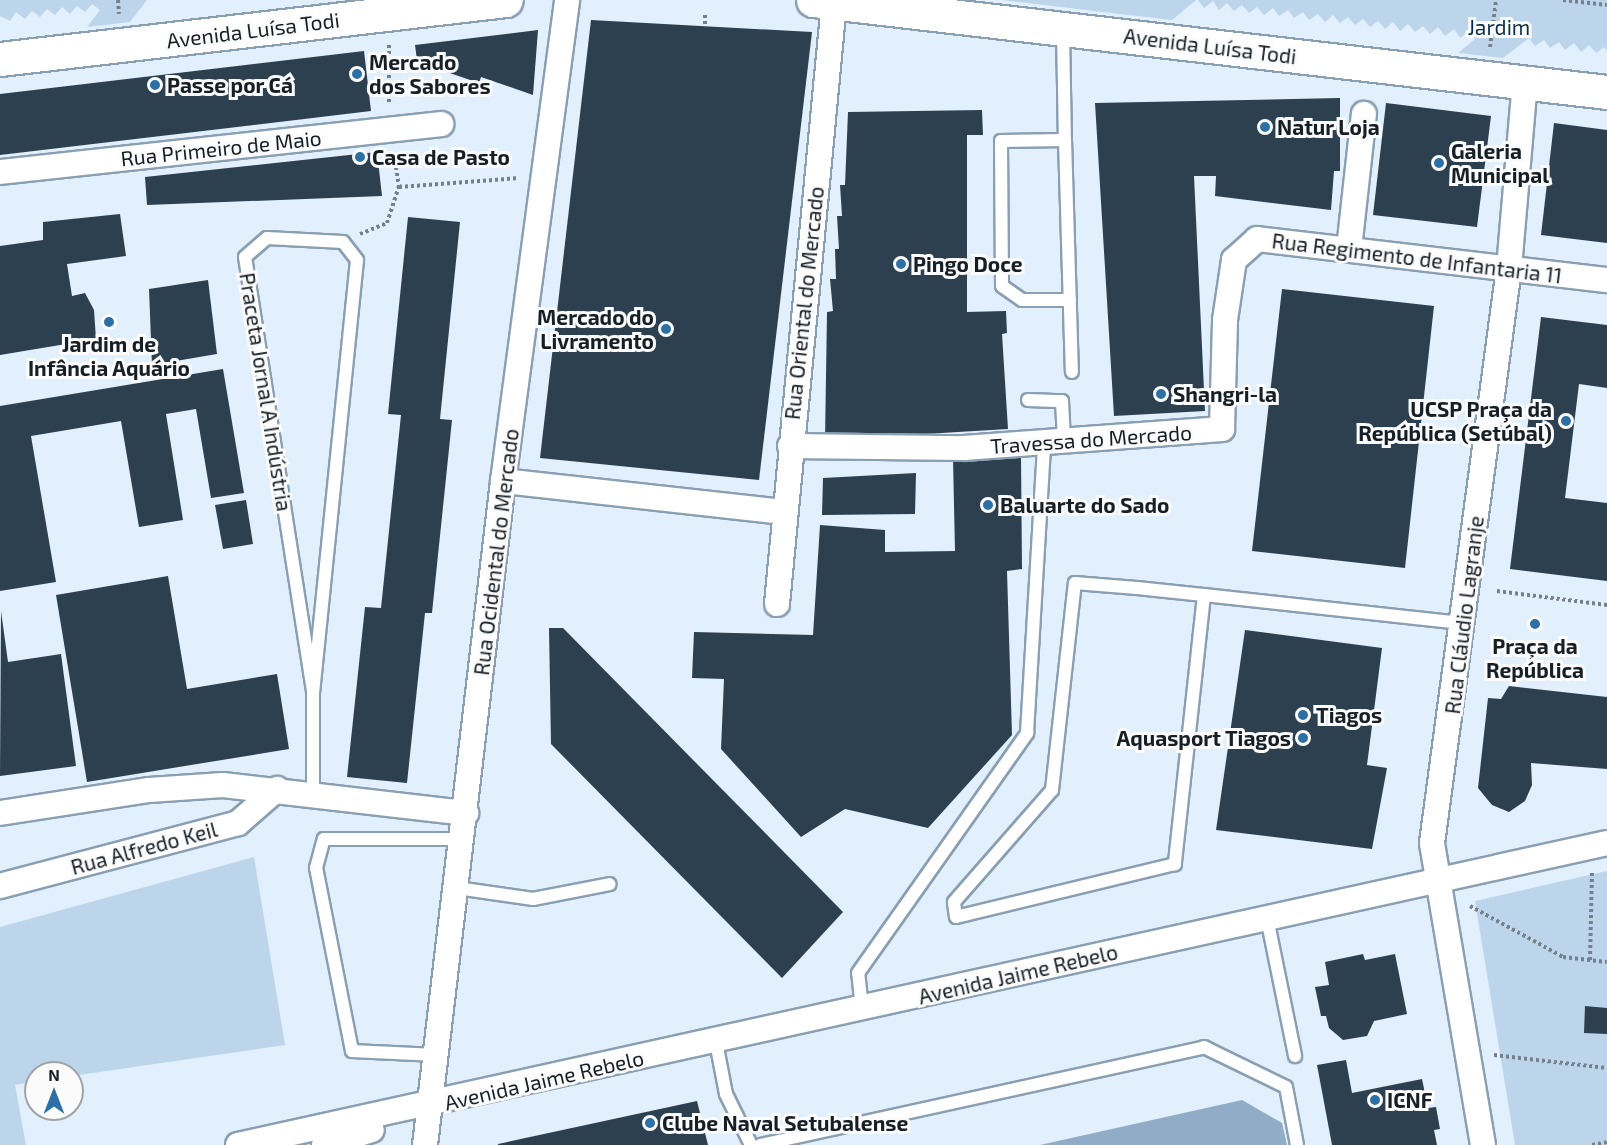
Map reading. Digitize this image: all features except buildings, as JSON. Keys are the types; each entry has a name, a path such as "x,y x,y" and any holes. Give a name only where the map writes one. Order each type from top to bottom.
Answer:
{"main road":[{"name":"Avenida Luísa Todi","path":"0,59 506,0"},
{"name":"Avenida Luísa Todi","path":"824,1 1607,92"}],"street":[{"name":"Rua Ocidental do Mercado","path":"425,1145 463,839 503,481 567,0"},
{"name":"Rua Oriental do Mercado","path":"777,604 824,1"},
{"name":"Rua Cláudio Lagranje","path":"1483,1145 1431,843 1509,268 1525,82"},
{"path":"1349,249 1364,114"},
{"name":"Rua Primeiro de Maio","path":"0,172 441,124"},
{"name":"Rua Regimento de Infantaria 11","path":"1234,260 1257,239 1607,280"},
{"name":"Travessa do Mercado","path":"790,446 964,448 1222,429 1225,320 1234,260"},
{"path":"503,481 785,512"},
{"path":"0,813 188,786 277,789 466,813"},
{"name":"Rua Alfredo Keil","path":"0,886 238,823 277,789"},
{"name":"Avenida Jaime Rebelo","path":"429,1106 1600,844"},
{"path":"238,1145 429,1106"},
{"path":"324,1145 357,1137 429,1106"}],"lane":[{"path":"1063,29 1072,372"},
{"path":"1065,140 1001,141 1002,286 1022,300 1070,300"},
{"name":"Praceta Jornal A Indústria","path":"313,691 245,257 267,238 343,242 357,260 313,691 313,793"},
{"path":"862,1009 858,973 1028,733 1054,442 1062,401 1028,400"},
{"path":"1204,595 1175,864 956,918 954,902 1052,790 1075,584 1204,595 1462,623"},
{"path":"436,1055 352,1051 316,868 324,839 463,839"},
{"path":"457,888 533,899 610,884"},
{"path":"1267,918 1295,1056"},
{"path":"716,1042 726,1094 751,1145"},
{"path":"760,1145 1203,1047 1286,1087 1297,1145"}],"path":[{"path":"118,0 120,19"},
{"path":"1490,56 1496,0"},
{"path":"1563,0 1607,5"},
{"path":"705,15 705,26"},
{"path":"343,242 387,223 399,187 544,176"},
{"path":"1497,591 1607,605"},
{"path":"1590,960 1600,844"},
{"path":"1436,881 1453,897 1563,957 1607,962"},
{"path":"1466,1052 1607,1068"},
{"path":"1592,1145 1607,1142"}],"green space":[{"path":"0,0 147,0 130,22 87,27 100,10 92,4 85,12 77,6 70,14 62,7 55,15 47,9 40,17 32,11 25,19 16,12 10,21 0,16"},
{"path":"1002,0 1196,0 1172,20"},
{"name":"Jardim","path":"1198,0 1607,0 1607,51 1604,47 1596,53 1589,45 1581,52 1574,43 1565,50 1559,42 1550,48 1544,40 1535,46 1529,38 1503,58 1458,53 1475,39 1469,31 1460,38 1454,29 1445,36 1438,27 1430,34 1423,26 1415,32 1408,24 1400,31 1393,22 1385,29 1378,21 1370,27 1363,19 1355,25 1348,17 1340,23 1333,15 1325,22 1318,14 1309,20 1303,12 1294,18 1288,10 1279,16 1273,8 1264,15 1257,7 1249,13 1242,5 1234,11 1227,3 1219,10 1213,1 1204,8"},
{"path":"254,857 285,1045 84,1074 84,1061 24,1061 24,1083 15,1085 26,1145 0,1145 0,927"},
{"path":"1607,871 1607,1145 1515,1145 1475,901"}],"shaded area":[{"path":"1242,1100 1282,1123 1287,1145 1040,1145"}],"place":[{"name":"Mercado dos Sabores","path":"357,74"},
{"name":"Passe por Cá","path":"155,85"},
{"name":"Natur Loja","path":"1265,127"},
{"name":"Casa de Pasto","path":"360,157"},
{"name":"Galeria Municipal","path":"1439,163"},
{"name":"Pingo Doce","path":"901,264"},
{"name":"Jardim de Infância Aquário","path":"109,322"},
{"name":"Mercado do Livramento","path":"666,329"},
{"name":"Shangri-la","path":"1161,394"},
{"name":"UCSP Praça da República (Setúbal)","path":"1566,421"},
{"name":"Baluarte do Sado","path":"988,505"},
{"name":"Praça da República","path":"1535,624"},
{"name":"Tiagos","path":"1303,715"},
{"name":"Aquasport Tiagos","path":"1303,738"},
{"name":"ICNF","path":"1375,1100"},
{"name":"Clube Naval Setubalense","path":"650,1123"}]}
